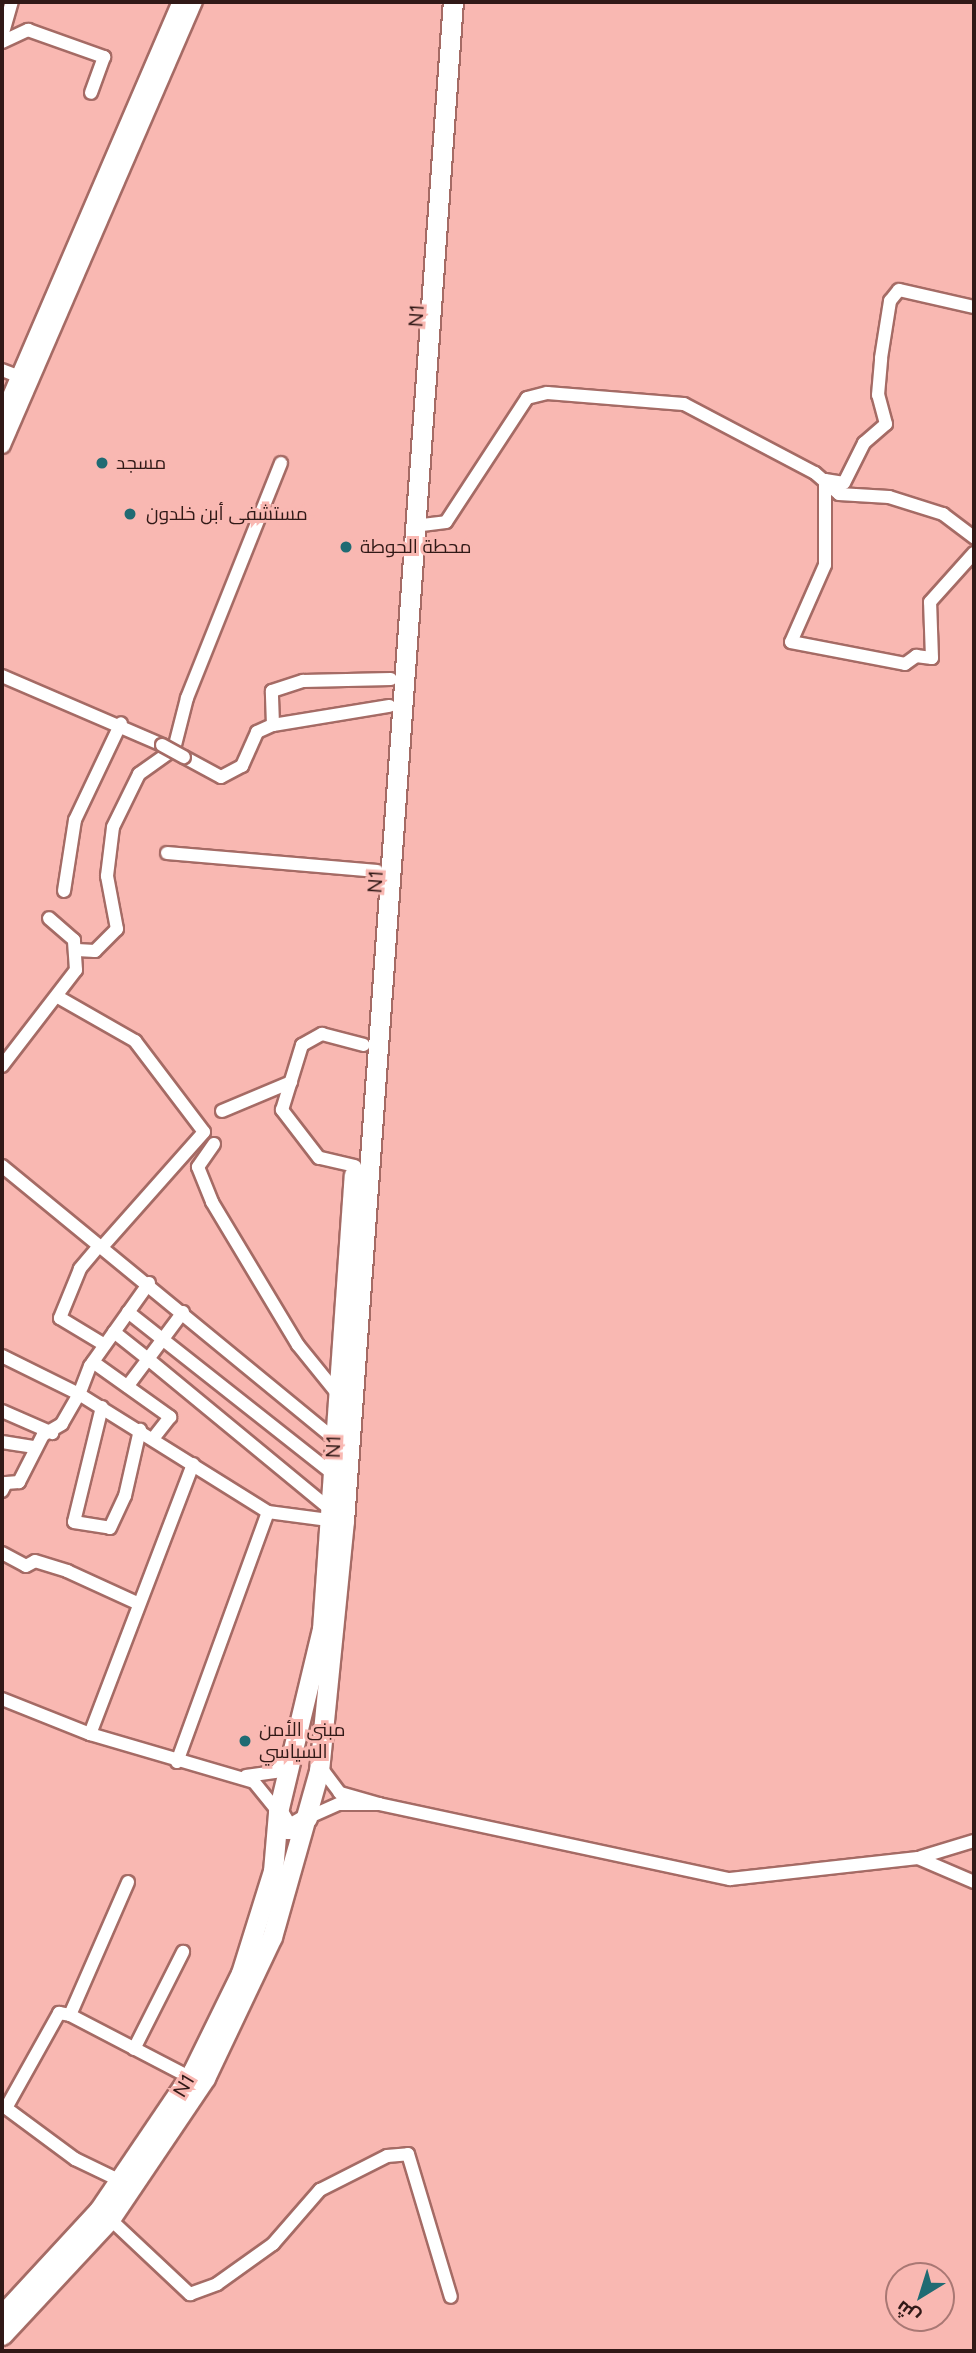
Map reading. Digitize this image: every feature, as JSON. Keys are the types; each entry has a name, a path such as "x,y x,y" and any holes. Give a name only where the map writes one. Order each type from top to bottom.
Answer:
{"highway":[{"name":"N1","path":"2,2315 121,2181 189,2077 241,1973 273,1871 278,1812 288,1758 322,1629 328,1514 440,2"},
{"name":"N1","path":"2,2335 110,2219 184,2114 236,2020 272,1937 319,1764 344,1521 453,2"},
{"path":"288,1758 308,1750 319,1764"},
{"path":"278,1812 288,1829 306,1818"}],"main road":[{"path":"2,445 24,379 181,2"},
{"path":"2,417 24,379 194,2"}],"street":[{"path":"2,36 12,2"},
{"path":"2,42 28,30 104,57 91,93"},
{"path":"825,480 844,483 864,443 886,424 878,395 881,358 890,301 899,290 974,307"},
{"path":"2,370 24,379"},
{"path":"414,526 446,522 527,398 547,393 684,404 825,480 839,494 889,497 943,514 974,537"},
{"path":"77,950 95,951 117,929 107,876 113,827 139,774 174,750 187,698 281,463"},
{"path":"825,480 825,565 791,642 905,664 916,656 932,658 930,602 974,553"},
{"path":"2,676 121,723 221,777 242,766 257,732 273,725 389,706"},
{"path":"273,725 272,691 303,681 391,679"},
{"path":"64,891 75,820 121,723"},
{"path":"167,853 377,871"},
{"path":"2,1066 76,971 77,950 72,937 49,918"},
{"path":"58,997 135,1041 205,1132 80,1269 60,1318 105,1345"},
{"path":"355,1166 318,1158 282,1110 302,1045 322,1034 364,1045"},
{"path":"222,1111 291,1082"},
{"path":"214,1144 198,1167 212,1202 298,1345 337,1392"},
{"path":"2,1166 100,1247 149,1283 334,1438"},
{"path":"2,1490 6,1483 19,1482 35,1447 52,1434 79,1394 93,1362 149,1283"},
{"path":"128,1312 333,1474"},
{"path":"128,1386 183,1312"},
{"path":"114,1332 328,1514"},
{"path":"2,1356 102,1406 268,1512 328,1514"},
{"path":"93,1362 170,1417 153,1439"},
{"path":"102,1406 74,1522 110,1528 140,1430"},
{"path":"2,1411 52,1434"},
{"path":"2,1442 35,1447"},
{"path":"90,1734 137,1603 193,1464"},
{"path":"177,1762 268,1512"},
{"path":"2,1553 26,1566 35,1561 67,1571 137,1603"},
{"path":"2,1699 90,1734 221,1776 254,1782 278,1812"},
{"path":"221,1776 267,1774 288,1758"},
{"path":"319,1764 340,1793 379,1804 730,1880 918,1858 974,1841"},
{"path":"306,1818 339,1804 379,1804"},
{"path":"918,1858 974,1882"},
{"path":"70,2015 128,1882"},
{"path":"134,2049 183,1952"},
{"path":"121,2181 75,2159 4,2107 59,2013 70,2015 189,2077"},
{"path":"110,2219 190,2294 218,2284 273,2244 320,2190 387,2156 408,2154 451,2297"}],"place":[{"name":"مسجد","path":"102,463"},
{"name":"مستشفى أبن خلدون","path":"130,514"},
{"name":"محطة الحوطة","path":"346,547"},
{"name":"مبنى الأمن السياسي","path":"245,1741"}]}
